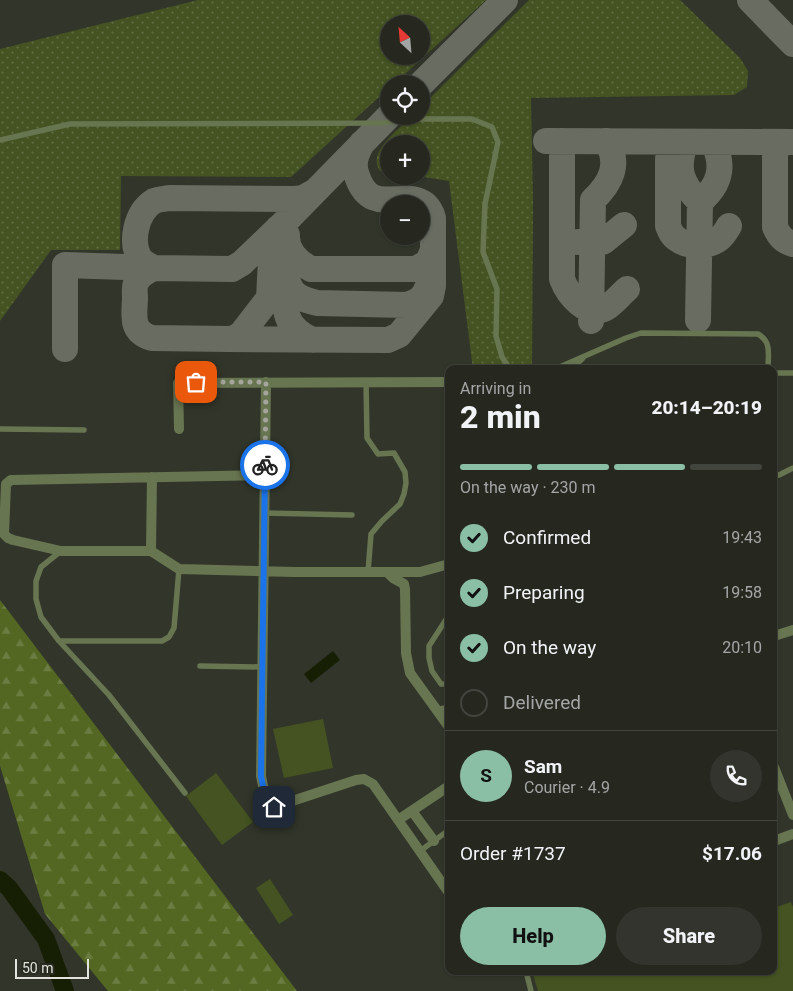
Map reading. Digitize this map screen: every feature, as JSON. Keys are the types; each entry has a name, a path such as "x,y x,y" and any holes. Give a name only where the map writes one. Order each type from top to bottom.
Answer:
{"street":[{"path":"266,382 261,776 263,786 274,807 356,780 364,779 373,784 445,887"},
{"path":"180,428 178,383 445,382"},
{"path":"264,475 11,480 6,484 2,506 4,534 8,538 60,552 151,551 178,569 420,572 445,565"},
{"path":"151,551 152,477"},
{"path":"387,572 404,584 406,653 410,673 445,722"},
{"path":"777,635 793,630"},
{"path":"777,775 793,815"},
{"path":"398,820 445,789"},
{"path":"412,811 434,841"},
{"path":"777,840 793,834"}],"lane":[{"path":"0,140 70,124 383,123 412,119 472,119 492,127 498,142 485,204 483,252 497,289 496,336 502,357 507,365"},
{"path":"564,365 642,333 758,334 764,337 768,344 768,365"},
{"path":"576,365 585,356"},
{"path":"777,373 793,373"},
{"path":"366,382 367,438 378,454 394,453 405,472 406,484 400,504 371,534 368,572"},
{"path":"0,429 84,430"},
{"path":"777,475 793,468"},
{"path":"264,513 352,515"},
{"path":"60,552 41,566 36,581 36,599 41,618 59,641 109,695 184,793"},
{"path":"59,641 162,641 169,637 174,628 178,569"},
{"path":"445,621 429,646 429,658 432,671 441,684 445,684"},
{"path":"200,666 262,667"},
{"path":"436,710 445,708"},
{"path":"420,851 445,833"},
{"path":"527,975 531,991"}],"green space":[{"path":"198,0 486,0 430,51 430,15 380,15 380,65 415,65 404,75 380,75 380,96 291,177 121,176 120,250 51,250 0,321 0,49"},
{"path":"529,0 680,0 740,58 748,71 747,87 734,95 531,98 533,203 532,365 472,365 449,181 430,178 430,135 393,134 402,125 430,125 430,98"},
{"path":"380,151 380,171 377,164 377,156"},
{"path":"0,600 297,991 108,991 45,914 0,766"},
{"path":"323,719 333,768 284,778 273,729"},
{"path":"216,773 253,822 222,845 186,796"},
{"path":"270,879 293,915 279,924 256,888"},
{"path":"791,902 793,907 793,991 538,991 533,975 777,975 777,907"}],"shaded area":[{"path":"333,651 340,660 311,683 304,674"}],"waterway":[{"path":"0,880 9,888 46,939 65,991"}],"taxiway":[{"path":"430,75 505,0"},
{"path":"750,0 793,44"},
{"path":"314,192 303,198 295,199 169,198 156,200 143,212 136,228 135,245 137,253 141,260 154,268 232,269 242,263 291,216 380,125"},
{"path":"546,141 793,142"},
{"path":"562,141 562,279 574,298 592,310 606,308 627,289"},
{"path":"591,321 593,200 605,187 613,165 613,157 606,141"},
{"path":"686,142 681,159 682,174 688,188 700,202 698,320"},
{"path":"700,202 712,189 718,175 719,159 713,142"},
{"path":"229,339 388,340 399,335 431,296 433,286 432,214 425,204 414,200 387,200 370,196 363,188 355,167 356,155 362,143"},
{"path":"785,143 777,145 775,151 775,227 782,238 793,244"},
{"path":"668,159 668,226 670,232 682,242 700,245 718,240 729,226"},
{"path":"578,242 603,242 624,225"},
{"path":"154,268 141,276 135,285 134,318 140,332 152,338 229,339 237,337 269,298 272,242 278,228"},
{"path":"287,235 288,247 294,256 311,269 416,269 428,262 433,250"},
{"path":"65,349 65,265 154,268"},
{"path":"285,268 288,283 294,293 303,299 317,303 407,305 420,299 427,288"},
{"path":"285,274 285,305 290,321 302,335 313,340"}],"way so far":[{"path":"196,382 266,382 265,465"}],"route":[{"path":"265,465 261,776 263,786 274,807"}]}
